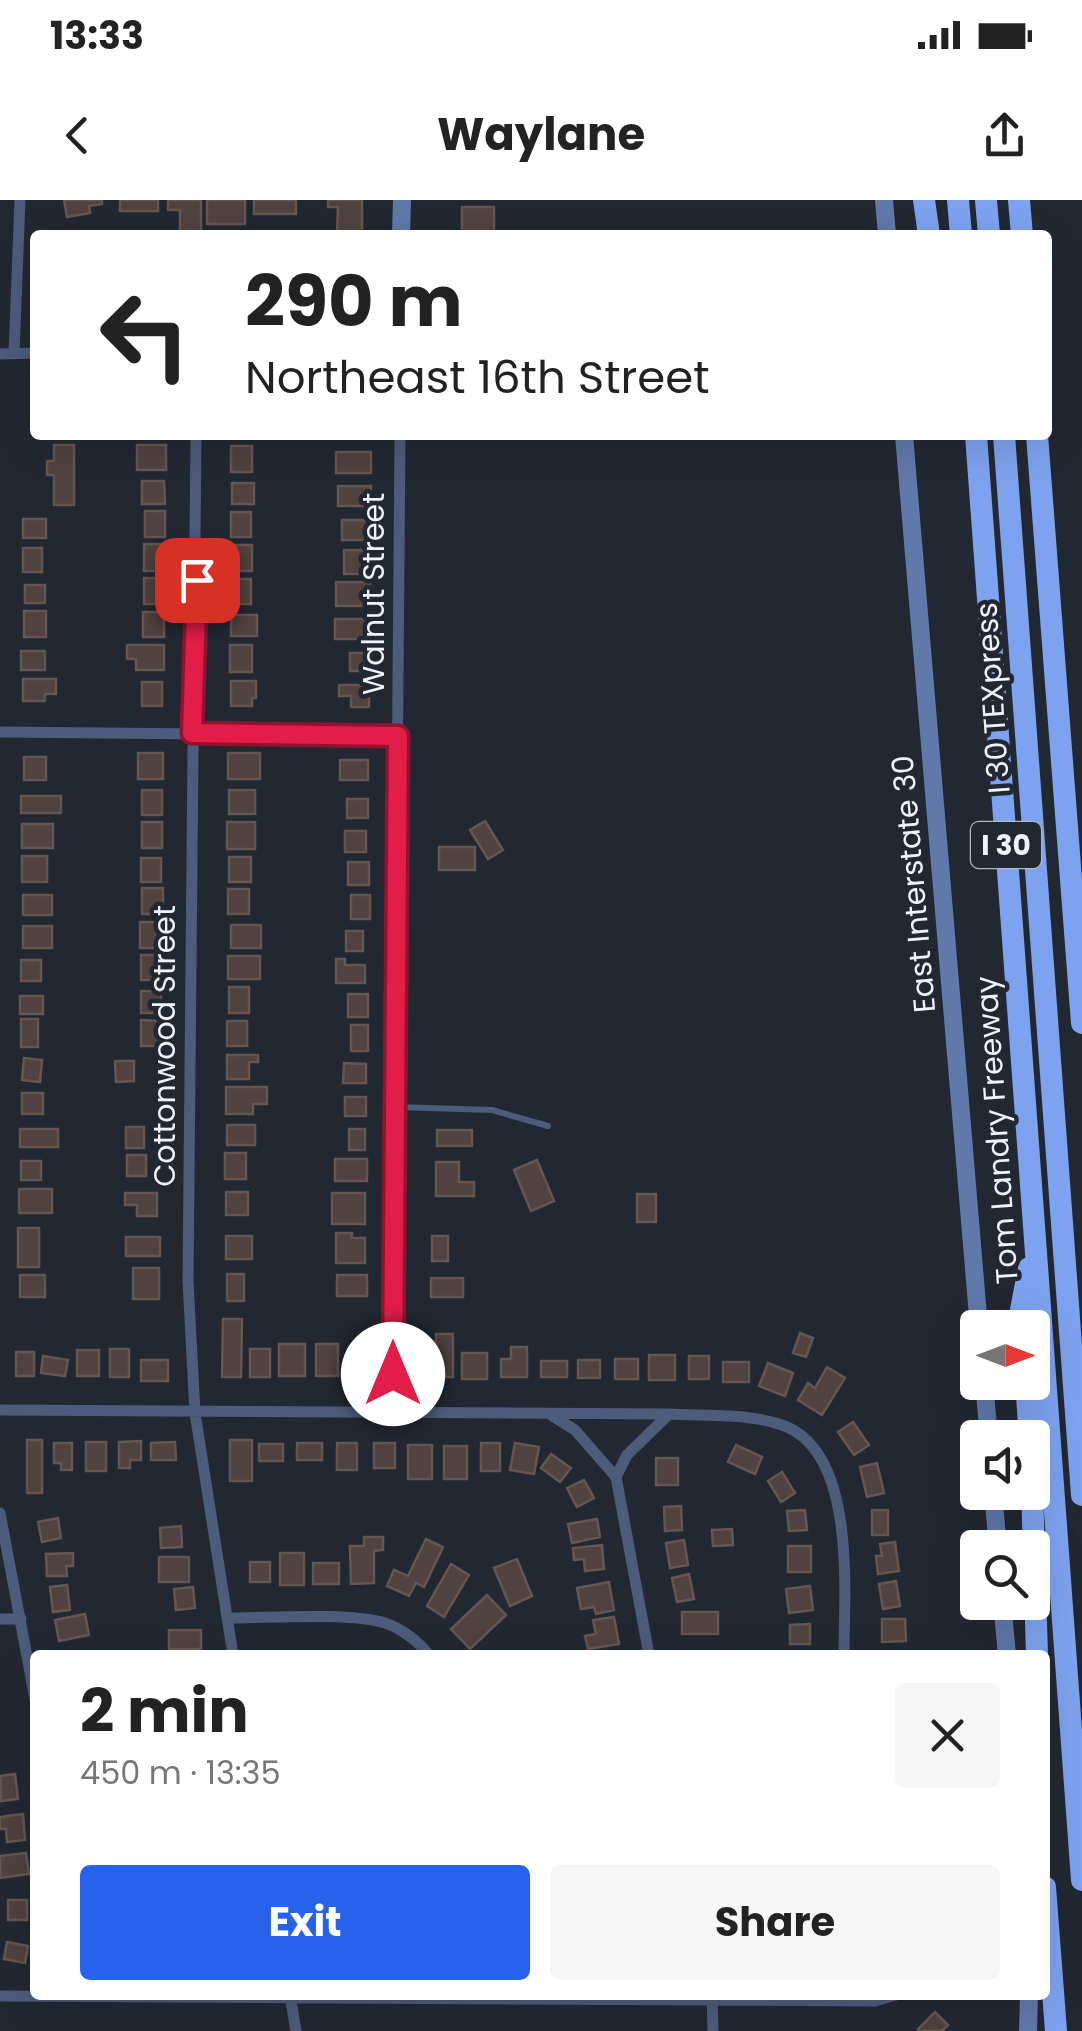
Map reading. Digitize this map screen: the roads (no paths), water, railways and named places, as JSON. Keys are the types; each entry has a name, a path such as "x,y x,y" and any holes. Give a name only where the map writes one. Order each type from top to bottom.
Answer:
{"highway":[{"path":"924,200 929,230"},
{"path":"958,200 961,230"},
{"path":"986,200 989,230"},
{"path":"1019,200 1022,230"},
{"name":"I 30 TEXpress","path":"1004,440 1082,1495"},
{"name":"I 30","path":"1037,440 1082,1023"},
{"name":"Tom Landry Freeway","path":"976,442 1082,1880"},
{"path":"1021,1310 1035,1235"},
{"path":"1033,1510 1037,1650"},
{"path":"1050,1952 1056,2031"}],"main road":[{"path":"402,200 402,230"},
{"path":"884,200 887,230"},
{"name":"East Interstate 30","path":"904,440 977,1310"},
{"path":"1004,1620 1007,1650"},
{"path":"1028,2031 1029,2000"}],"street":[{"path":"7,354 20,200"},
{"name":"Cottonwood Street","path":"196,440 188,1281 195,1414 232,1650"},
{"name":"Walnut Street","path":"392,1413 400,440"},
{"path":"0,732 398,736"},
{"path":"0,1410 668,1414 758,1418 786,1426 819,1452 840,1510 844,1650"},
{"path":"550,1414 574,1430 616,1477 648,1650"},
{"path":"616,1477 627,1455 668,1414"},
{"path":"0,1512 30,1671"},
{"path":"0,1619 21,1618"},
{"path":"226,1618 364,1619 388,1624 423,1650"},
{"path":"0,1996 30,1996"},
{"path":"291,2000 296,2031"},
{"path":"712,2000 713,2031"},
{"path":"794,2000 881,2000"}],"lane":[{"path":"395,1108 492,1110 548,1126"}]}
